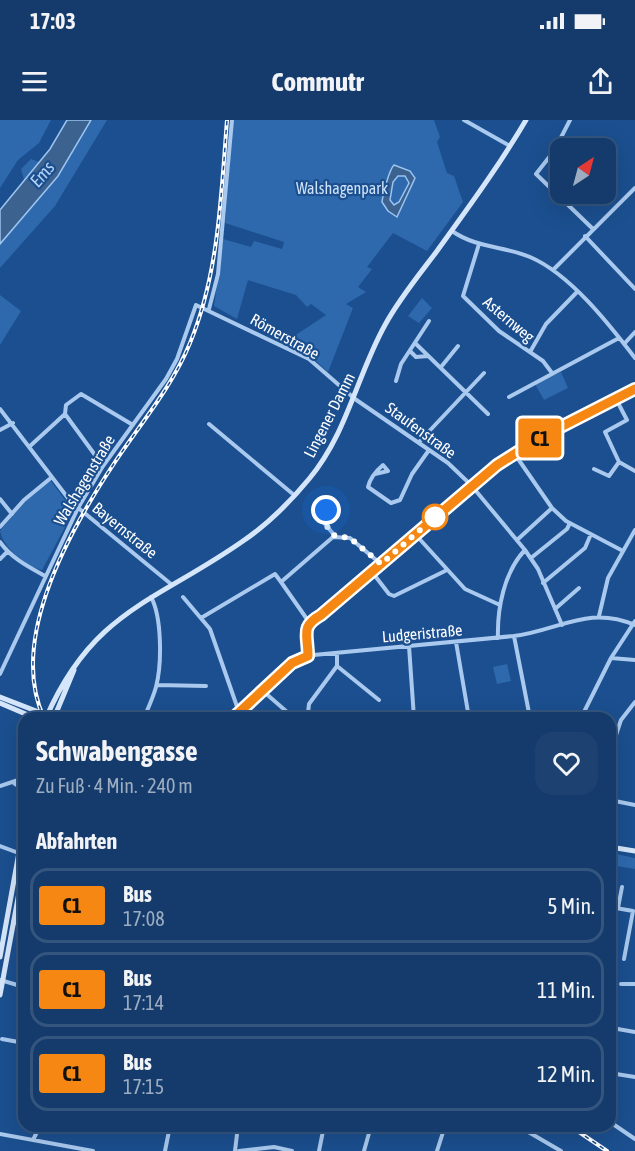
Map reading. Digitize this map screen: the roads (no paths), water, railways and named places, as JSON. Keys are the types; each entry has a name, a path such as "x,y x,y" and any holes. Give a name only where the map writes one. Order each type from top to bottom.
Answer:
{"main road":[{"name":"Lingener Damm","path":"52,712 62,685 83,654 116,621 151,596 245,540 294,495 321,462 355,399 385,325 511,146 526,120"},
{"path":"1,698 35,712"},
{"path":"1,698 25,712"},
{"path":"616,848 635,851"},
{"path":"0,957 3,919 18,865"},
{"path":"0,994 18,897"}],"street":[{"path":"209,310 218,274 232,120"},
{"path":"464,120 511,146"},
{"path":"561,138 570,120"},
{"path":"550,156 536,174 550,187"},
{"path":"554,269 635,188"},
{"path":"567,204 593,229"},
{"path":"452,230 479,244 528,256 554,269 635,358"},
{"path":"585,236 635,289"},
{"name":"Asternweg","path":"479,244 463,296 498,330 543,361 552,373"},
{"path":"530,352 546,324 577,292"},
{"name":"Römerstraße","path":"196,305 309,359 355,399"},
{"name":"Walshagenstraße","path":"0,674 78,508 103,466 166,379 177,359 196,305"},
{"path":"396,381 401,364 411,352 429,321"},
{"path":"624,344 635,332"},
{"path":"509,397 619,338"},
{"path":"415,343 488,414"},
{"path":"441,367 458,346"},
{"path":"411,352 416,357 429,356"},
{"path":"419,442 484,373"},
{"path":"309,622 321,615 372,572 471,485 514,453 635,388"},
{"path":"29,447 65,414 66,405 81,394 133,425"},
{"name":"Staufenstraße","path":"355,399 419,442 471,485 525,550 562,625"},
{"path":"616,399 627,420 605,432 619,462 635,471"},
{"name":"Bayernstraße","path":"0,409 78,508 171,584"},
{"path":"65,414 103,466"},
{"path":"0,430 13,423"},
{"path":"209,424 294,495"},
{"path":"375,474 368,487 391,503 400,500 412,474 429,450"},
{"path":"514,453 552,508 570,523 623,551"},
{"path":"594,469 609,476 619,462"},
{"path":"0,527 24,500 52,477"},
{"path":"0,499 12,514"},
{"path":"517,540 552,508"},
{"path":"326,510 320,518 335,536 350,538 381,564"},
{"path":"530,558 567,529 570,523"},
{"path":"599,616 608,578 635,530"},
{"path":"415,534 446,571 465,589 500,605"},
{"path":"543,583 585,548 591,534"},
{"path":"281,582 335,536"},
{"path":"0,542 7,552 45,576"},
{"path":"498,638 500,605 514,561 525,550"},
{"path":"0,560 7,552"},
{"path":"372,572 389,594 394,596 446,571"},
{"path":"201,618 275,573 309,622 308,656"},
{"path":"555,609 579,588"},
{"path":"146,712 157,685 158,610 151,596"},
{"path":"183,597 210,630 239,712"},
{"name":"Ludgeristraße","path":"244,712 292,663 308,656 514,636 541,632 585,616 599,616 634,623"},
{"path":"584,712 611,658 634,623"},
{"path":"514,636 529,712"},
{"path":"456,642 468,712"},
{"path":"409,646 414,712"},
{"path":"308,712 309,704 337,666 337,653"},
{"path":"611,658 635,660"},
{"path":"337,666 379,700"},
{"path":"157,685 206,687"},
{"path":"263,691 287,712"},
{"path":"616,735 621,720 635,702"},
{"path":"0,786 18,781"},
{"path":"14,783 18,786"},
{"path":"616,801 635,805"},
{"path":"0,846 18,853"},
{"path":"622,887 618,908 634,911 624,959"},
{"path":"13,922 18,924"},
{"path":"1,980 18,985"},
{"path":"621,984 635,984"},
{"path":"616,1029 635,1032"},
{"path":"2,1039 18,1042"},
{"path":"616,1074 635,1077"},
{"path":"616,1126 635,1139"},
{"path":"33,1140 37,1132"},
{"path":"165,1151 169,1132"},
{"path":"238,1132 237,1151 274,1147 292,1151"},
{"path":"319,1151 323,1132"},
{"path":"364,1151 369,1132"},
{"path":"437,1151 443,1132"},
{"path":"528,1132 561,1151"},
{"path":"0,1134 93,1151"}],"water":[{"name":"Ems","path":"67,120 91,120 58,176 0,244 0,210 50,149"},
{"path":"394,165 410,171 415,178 397,217 388,211 382,202 386,182","holes":["398,176 405,176 409,183 399,202 394,205 390,200 393,182"]}],"railway":[{"path":"42,712 35,687 33,654 39,620 49,585 80,519 183,359 200,316 217,233 227,120"},
{"path":"579,1132 607,1151"}],"park label":[{"name":"Walshagenpark","path":"342,188"}]}
